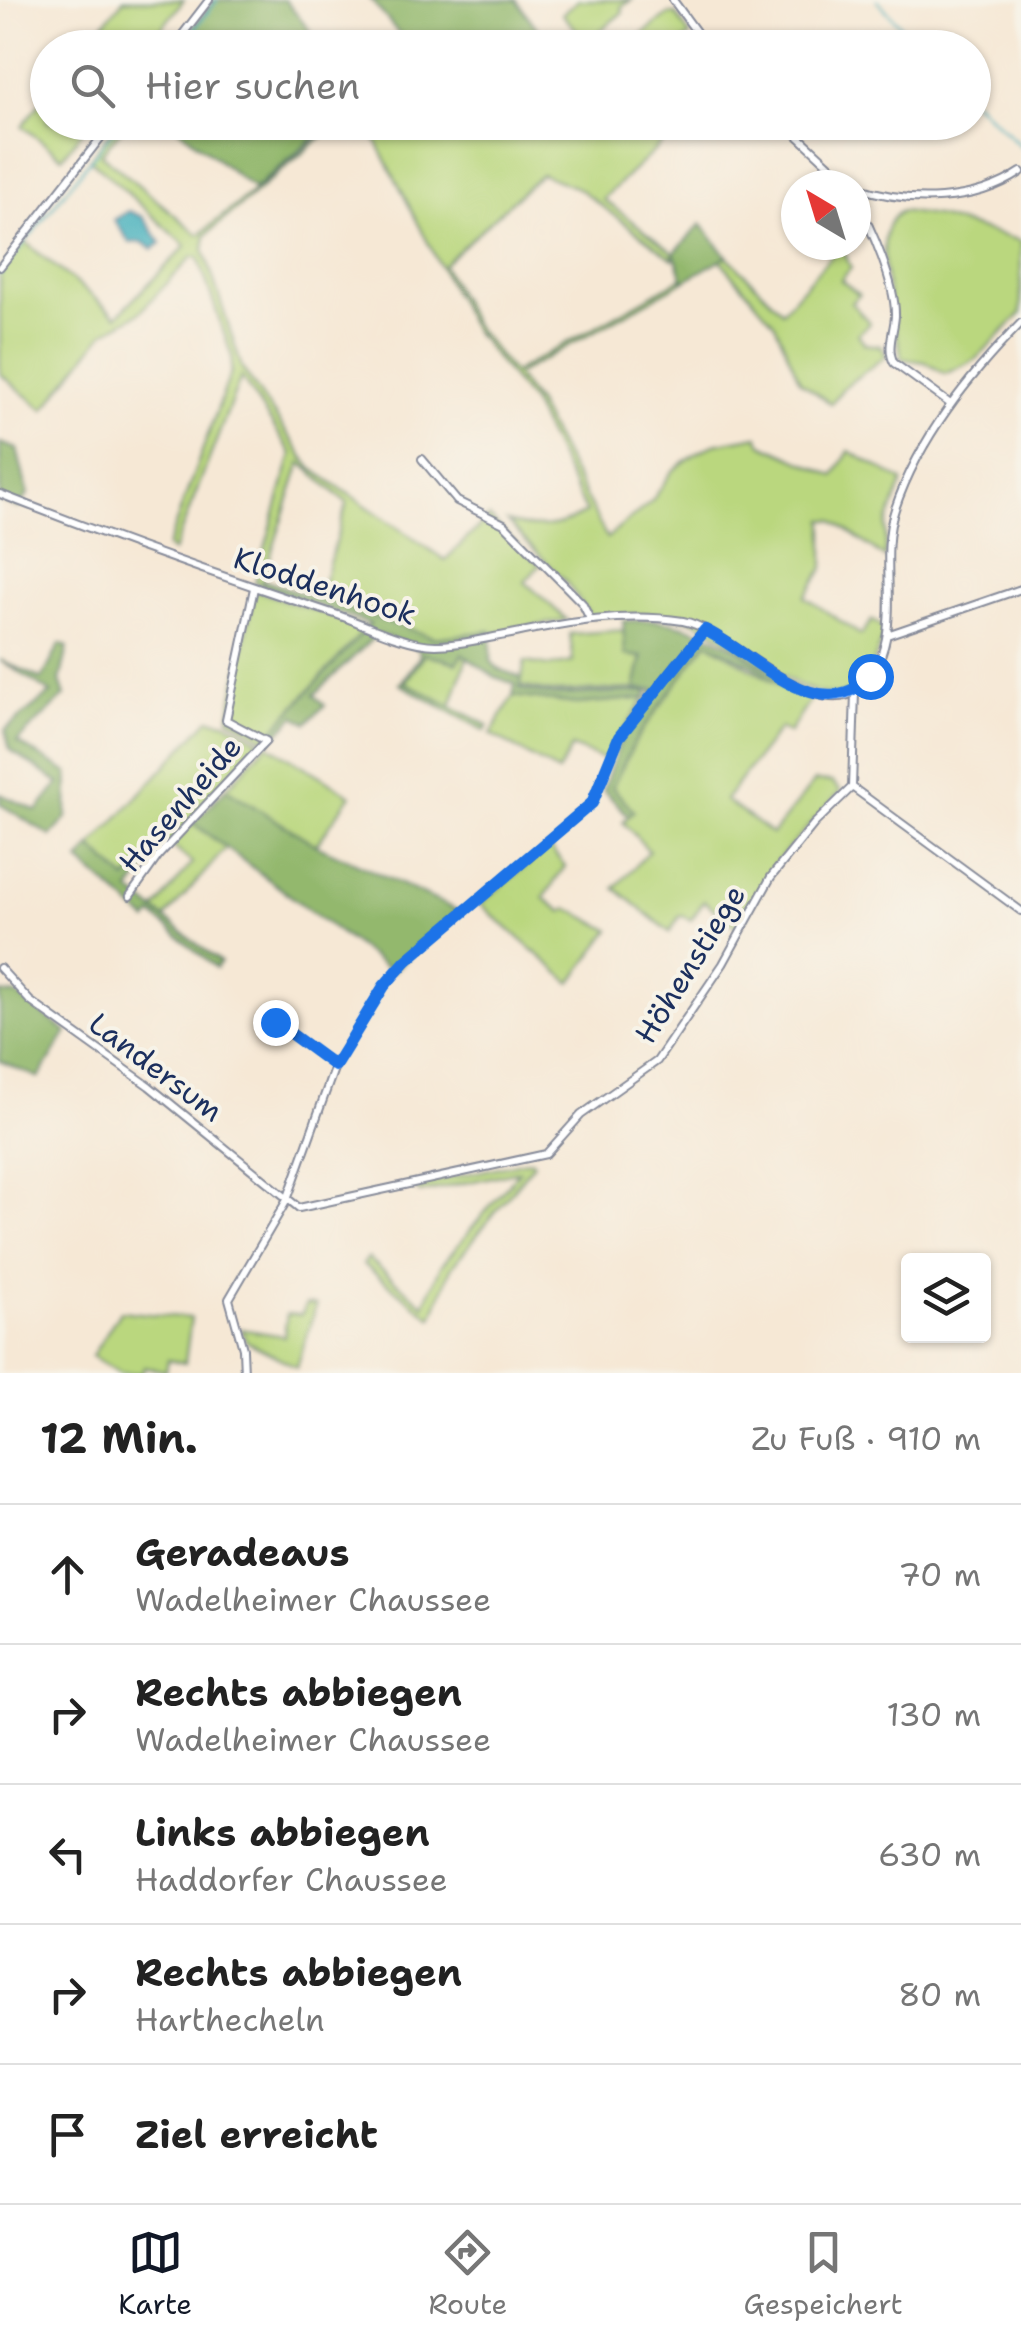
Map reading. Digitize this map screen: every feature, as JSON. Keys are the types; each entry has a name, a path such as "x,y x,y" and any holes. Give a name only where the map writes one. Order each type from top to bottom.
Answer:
{"street":[{"path":"186,30 209,0"},
{"path":"673,0 695,30"},
{"path":"0,267 99,140"},
{"path":"803,140 836,170"},
{"path":"871,189 916,196 974,195 1021,172"},
{"path":"871,228 895,313 889,354 894,363 949,403"},
{"path":"1021,323 949,403 896,506 890,527 887,635 870,676 855,692 852,787 1021,912"},
{"path":"422,459 457,501 504,524 582,603 590,619"},
{"name":"Kloddenhook","path":"0,494 254,588 432,646 590,619 654,618 688,622 705,630 810,693 833,698 855,692"},
{"name":"Hasenheide","path":"130,896 159,854 266,741 226,720 254,588"},
{"path":"887,635 1021,589"},
{"path":"244,1373 230,1299 287,1200 335,1066 384,986 406,961 592,803 619,737 705,630"},
{"name":"Höhenstiege","path":"287,1200 299,1208 546,1154 581,1115 657,1061 723,964 777,868 852,787"},
{"name":"Landersum","path":"0,968 30,1001 150,1086 287,1200"},
{"path":"275,1022 335,1066"}],"green space":[{"path":"123,0 184,0 160,30 99,30"},
{"path":"214,0 285,0 309,30 190,30"},
{"path":"371,0 516,0 538,30 396,30"},
{"path":"578,0 631,0 601,30 577,30 562,14"},
{"path":"669,14 676,14 686,30 648,30"},
{"path":"30,116 30,132 22,126"},
{"path":"40,140 76,140 62,157"},
{"path":"104,140 113,140 101,154 199,235 318,140 206,235 204,250 242,368 311,468 445,560 489,517 540,565 525,582 567,620 491,634 435,638 318,600 347,503 301,463 261,585 255,583 292,454 241,377 173,552 167,547 231,372 232,357 198,257 192,257 139,313 104,333 44,410 0,374 0,273 25,242 117,316 186,246 90,159"},
{"path":"193,140 312,140 254,189"},
{"path":"376,140 666,140 603,199 674,253 673,259 578,188 541,174 443,265 474,325 513,373 682,278 684,281 516,375 537,404 607,538 652,501 672,471 714,444 758,436 762,444 834,476 849,451 903,481 886,526 885,558 833,520 824,520 824,568 805,597 861,635 872,620 886,629 860,685 837,695 818,692 773,670 707,628 679,617 591,617 566,582 507,522 547,526 586,512 531,402 471,327"},
{"path":"902,211 935,216 1021,241 1021,314 975,360 945,374 925,362 902,359 884,256 891,220"},
{"path":"701,224 727,256 684,281 674,253"},
{"path":"727,256 782,311 828,260 848,260 851,268 841,280 859,295 851,303 870,323 858,334 865,344 882,346 886,356 844,387 831,404 800,381 775,324 720,260"},
{"path":"0,443 17,449 28,494 19,508 0,501"},
{"path":"263,580 435,638 491,631 491,661 498,669 522,678 520,689 552,695 649,691 645,698 577,704 513,696 515,684 495,677 462,654 457,663 425,654 405,682 488,725 485,731 400,684 420,656 419,649 377,634 314,695 325,705 307,723 295,716 270,741 265,739 370,624 261,585"},
{"path":"255,590 366,628 265,739 229,718"},
{"path":"654,620 709,635 742,652 789,685 786,690 752,665 707,642 638,736 612,787 634,811 629,816 603,790 621,739 655,690 635,689 642,657 625,655 623,621"},
{"path":"624,630 626,655 642,657 635,689 551,692 520,686 525,662 550,666 573,662 570,634"},
{"path":"707,642 785,689 789,685 813,696 789,733 780,728 725,800 772,834 815,781 832,782 841,791 777,861 738,928 704,901 691,920 680,915 670,932 615,888 649,851 623,822 633,811 612,787 638,736"},
{"path":"60,644 68,647 60,681 65,696 17,742 68,773 67,818 51,836 0,804 0,794 37,811 59,783 10,750 5,730 51,693 0,660 42,679"},
{"path":"461,653 467,657 451,706 404,682 426,654 457,663"},
{"path":"513,696 577,704 645,698 605,760 572,747 558,772 491,734"},
{"path":"209,719 226,722 262,742 149,864 139,865 127,881 91,847"},
{"path":"267,744 351,795 316,845 226,789"},
{"path":"226,789 316,845 459,911 392,972 193,823"},
{"path":"193,823 226,848 165,918 155,910 192,863 171,845"},
{"path":"91,847 127,880 139,865 149,864 130,891 220,962 216,968 153,915 148,921 79,861"},
{"path":"549,847 565,866 544,898 563,912 567,908 610,930 571,983 480,904"},
{"path":"0,993 17,995 67,1032 39,1078 0,1061"},
{"path":"531,1160 534,1163 451,1268 432,1318 363,1264 368,1258 424,1305 441,1266 519,1171 420,1193 413,1186"},
{"path":"306,1304 316,1305 297,1367 246,1341 241,1329 284,1336 287,1314 301,1315"},
{"path":"120,1311 191,1318 185,1363 168,1360 166,1371 144,1367 142,1373 120,1373 92,1356"}],"water":[{"path":"129,211 143,217 161,243 153,249 142,242 130,243 114,220"}],"waterway":[{"path":"194,30 217,0"},
{"path":"877,0 904,30"},
{"path":"991,118 1021,146"},
{"path":"0,274 106,140"}],"route":[{"path":"275,1022 335,1066 384,986 406,961 592,803 619,737 705,630 737,645 810,693 843,696 855,692 870,676"}]}
